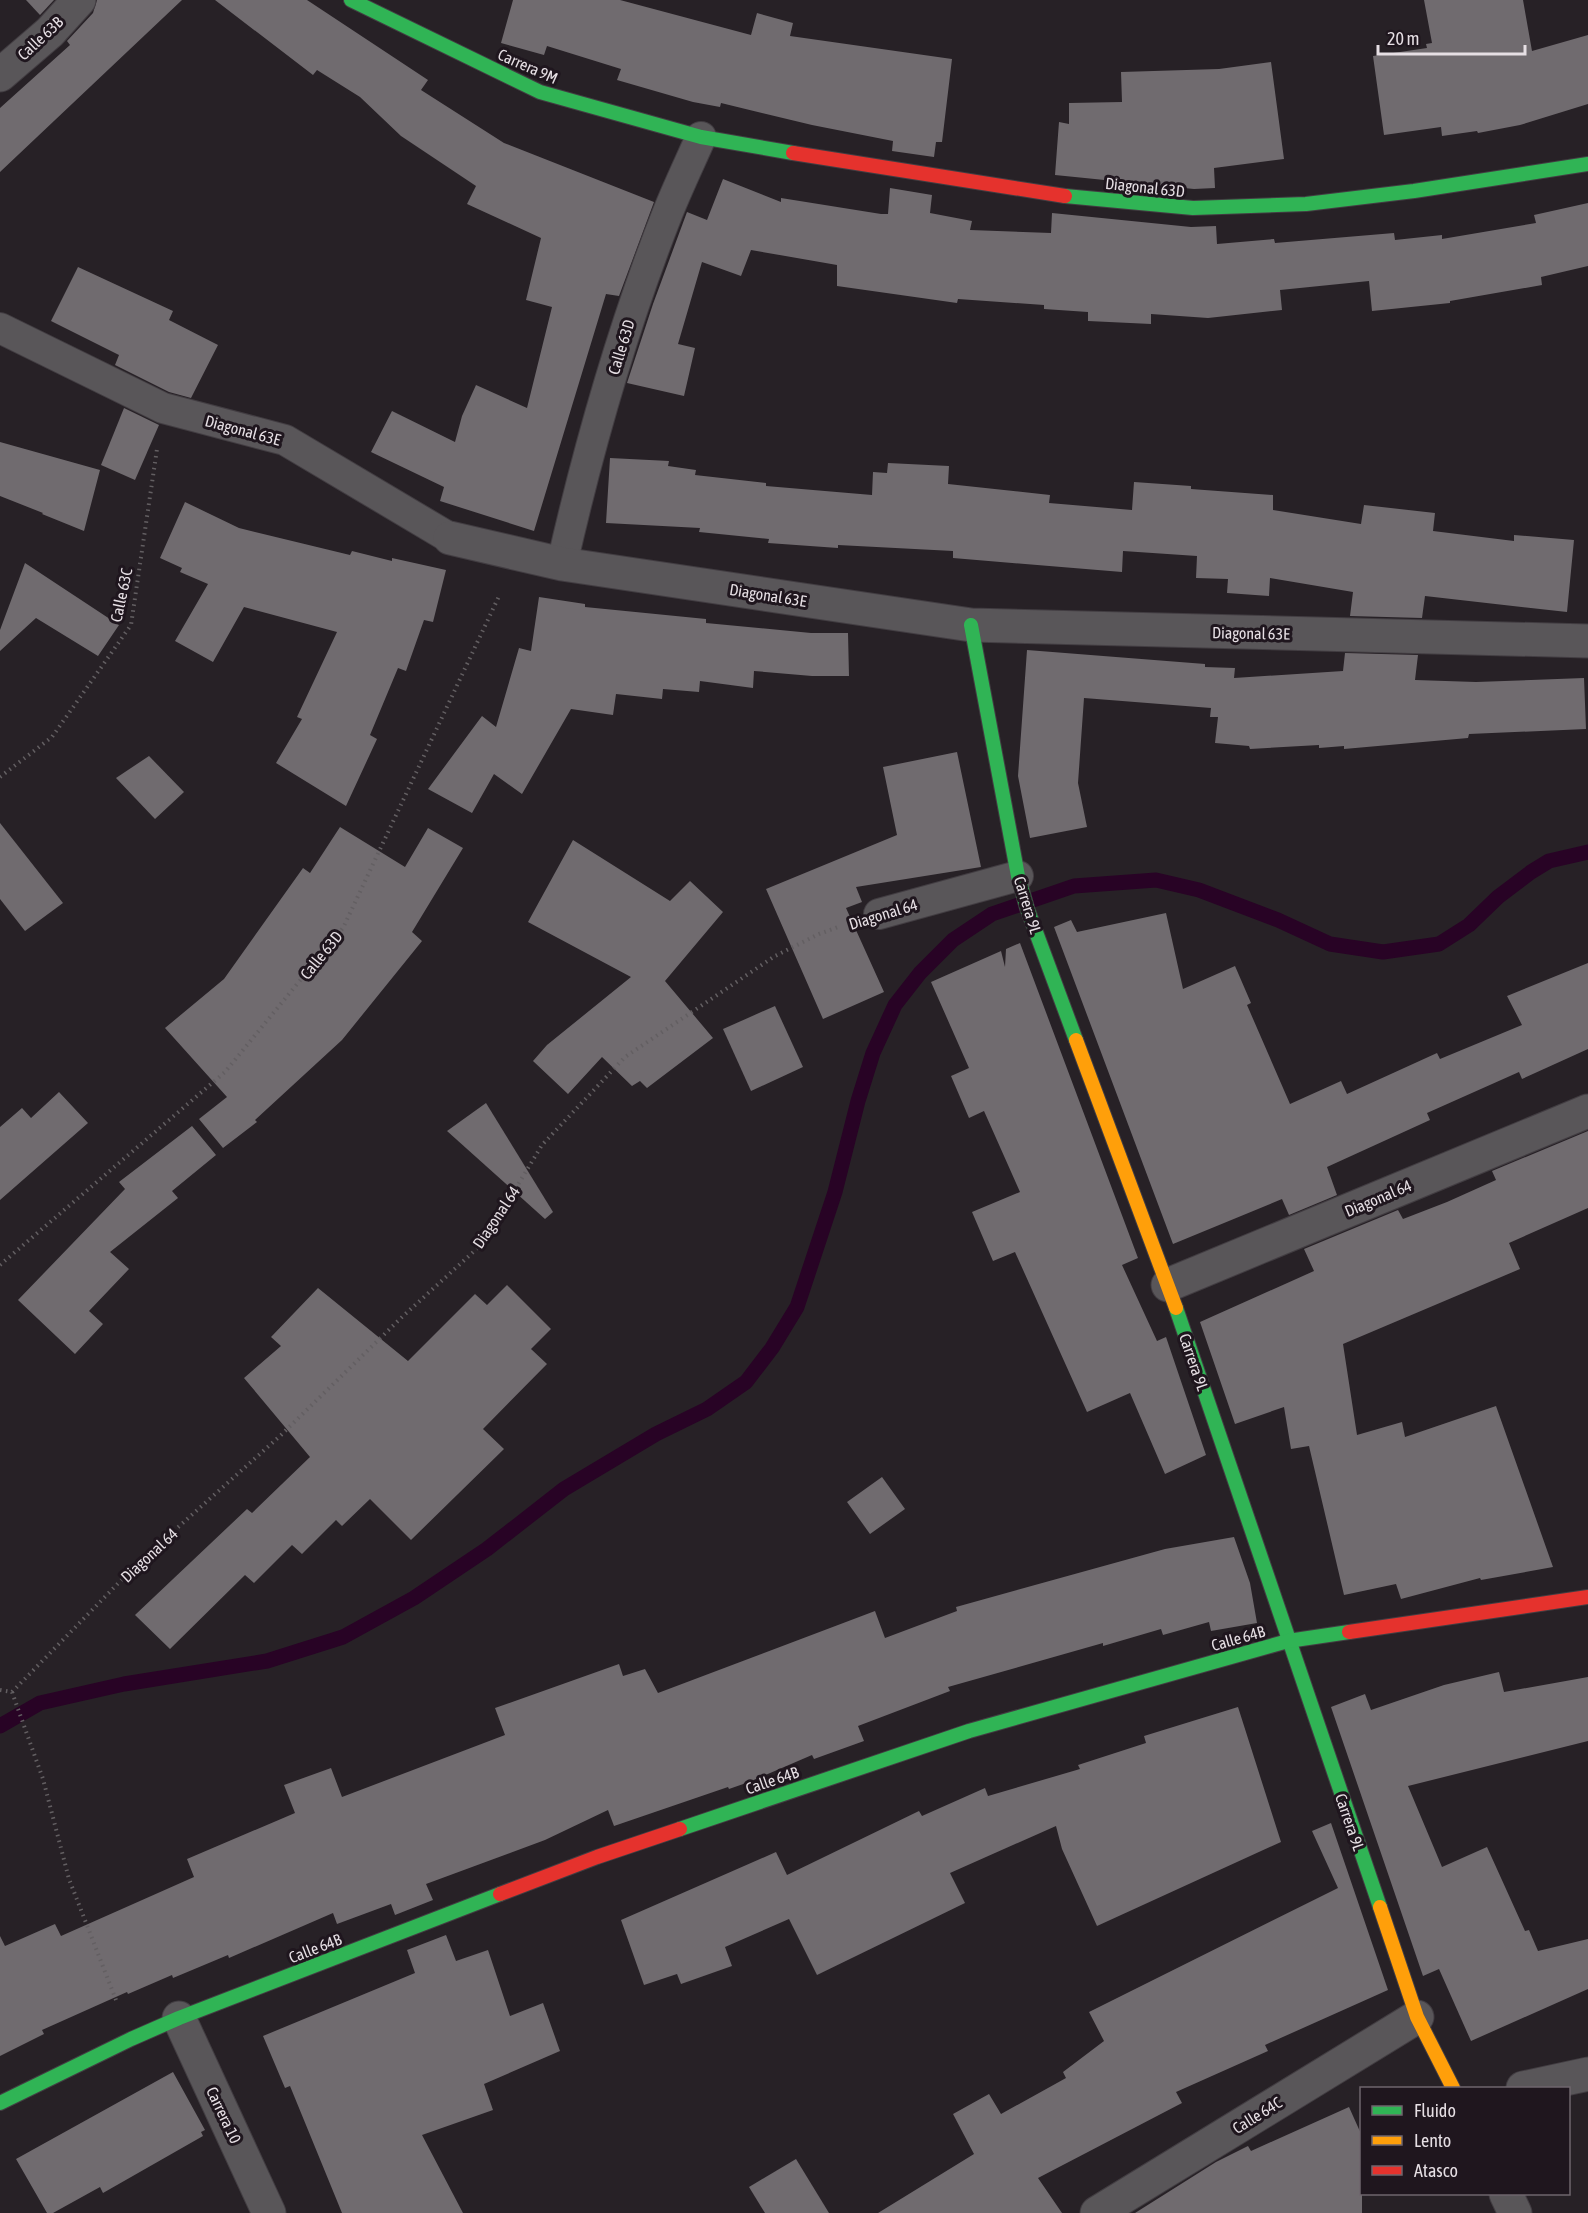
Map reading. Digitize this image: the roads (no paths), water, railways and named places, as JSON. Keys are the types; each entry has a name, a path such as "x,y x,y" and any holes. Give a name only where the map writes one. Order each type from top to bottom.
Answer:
{"street":[{"name":"Calle 63B","path":"0,75 50,32 79,0"},
{"name":"Carrera 9M","path":"351,0 540,92 701,137"},
{"name":"Diagonal 63D","path":"701,137 1037,192 1193,208 1306,204 1414,191 1588,164"},
{"name":"Diagonal 63E","path":"450,538 562,564 971,625 1588,641"},
{"name":"Carrera 9L","path":"971,625 1023,894 1168,1285 1417,2017 1452,2087"},
{"name":"Diagonal 64","path":"1168,1285 1588,1110"},
{"name":"Calle 64B","path":"0,2103 131,2038 179,2018 597,1857 947,1738 1288,1641 1588,1597"},
{"name":"Calle 64C","path":"1097,2213 1417,2017"},
{"name":"Carrera 10","path":"179,2018 269,2213"},
{"path":"1528,2087 1588,2074"},
{"path":"1507,2195 1515,2213"}],"lane":[{"name":"Calle 63D","path":"562,564 584,471 638,292 668,210 701,137"},
{"name":"Diagonal 63E","path":"0,328 163,408 285,440 450,538"},
{"name":"Diagonal 64","path":"879,914 1023,894"}],"waterway":[{"path":"0,1726 40,1703 124,1684 267,1661 343,1637 414,1598 487,1549 564,1489 656,1434 707,1409 746,1382 772,1348 797,1307 835,1192 858,1101 873,1053 895,1005 920,973 953,940 992,914 1074,886 1156,880 1199,890 1278,920 1330,944 1383,952 1439,944 1469,925 1498,897 1531,872 1549,861 1588,852"}]}
